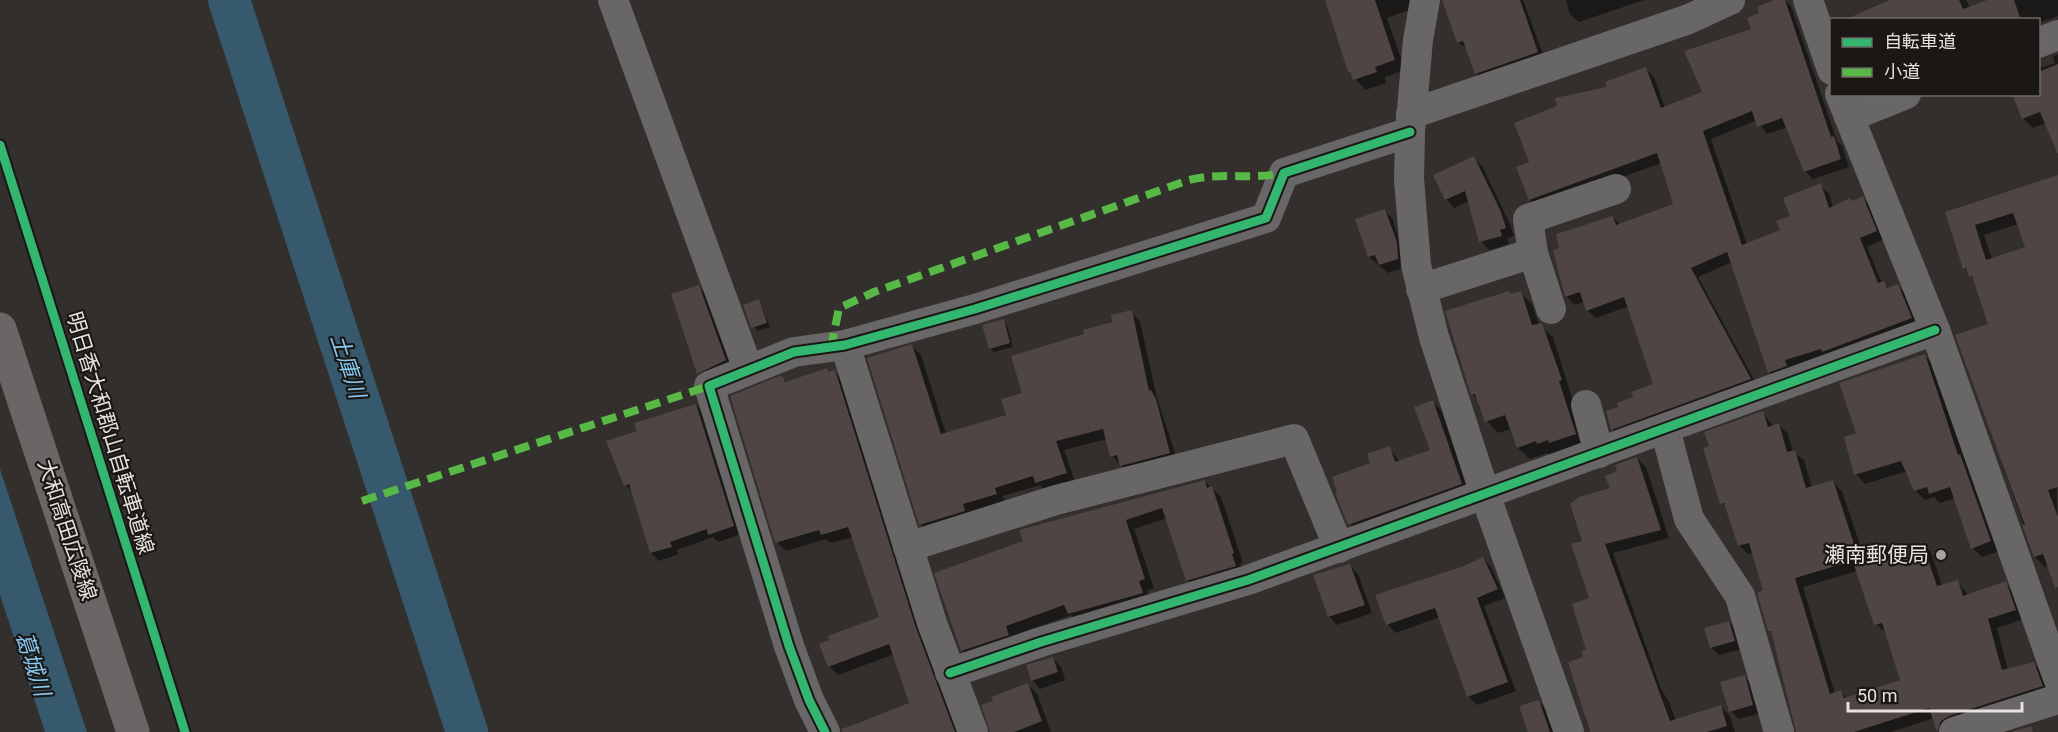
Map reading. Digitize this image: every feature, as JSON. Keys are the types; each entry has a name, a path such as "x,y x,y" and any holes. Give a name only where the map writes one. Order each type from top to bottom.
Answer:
{"main road":[{"name":"大和高田広陵線","path":"0,329 134,732"}],"street":[{"path":"1425,0 1418,40 1411,123 1412,218 1421,289 1434,338 1485,494 1569,732"},
{"path":"825,732 795,665 709,386 794,352 845,345 1109,269 1266,218 1280,185 1411,123 1689,19 1730,0"},
{"path":"1808,0 1830,64"},
{"path":"616,1 748,369"},
{"path":"2040,42 2058,35"},
{"path":"1896,96 1844,106 1935,330 2058,678"},
{"path":"1551,309 1533,253 1528,219 1616,189"},
{"path":"1421,289 1533,253"},
{"path":"950,673 1041,642 1200,596 1339,548 1935,330"},
{"path":"845,345 908,547 950,673 973,732"},
{"path":"1586,405 1599,453"},
{"path":"1665,429 1689,519 1740,596 1779,732"},
{"path":"908,547 1086,492 1294,439 1339,548"},
{"path":"1954,732 2058,699"}],"water":[{"name":"葛城川","path":"0,469 87,732 45,732 0,595"}],"building":[{"path":"1325,0 1375,0 1395,60 1375,67 1377,72 1353,80 1348,72"},
{"path":"1442,0 1520,0 1538,52 1475,74 1463,41 1457,43"},
{"path":"1774,0 1785,0 1831,137 1834,136 1841,159 1804,172 1782,118 1757,127 1752,111 1703,131 1742,245 1780,230 1776,221 1790,216 1783,198 1821,183 1829,208 1850,198 1852,201 1863,196 1877,231 1860,238 1878,283 1884,281 1887,288 1898,284 1912,318 1822,352 1821,349 1785,360 1787,366 1768,373 1727,252 1691,268 1751,379 1611,430 1606,411 1618,407 1617,403 1633,397 1631,392 1653,384 1624,297 1586,311 1580,292 1565,297 1553,250 1559,248 1556,234 1613,216 1616,225 1673,204 1657,153 1529,200 1516,167 1529,162 1514,123 1557,106 1555,98 1607,87 1605,82 1646,67 1661,108 1702,92 1684,51 1751,29 1747,18 1759,13 1757,7"},
{"path":"1890,0 1959,0 1963,9 1987,0 2014,0 2020,18 1849,18"},
{"path":"2058,64 2058,155 2040,112 2022,119 2013,96 2040,96 2040,71"},
{"path":"1474,156 1501,212 1506,228 1500,230 1502,236 1479,242 1465,191 1445,200 1433,175"},
{"path":"2058,175 2058,487 2048,490 2058,517 2058,587 2055,588 2043,554 2034,557 2022,525 2025,525 1955,335 1988,324 1972,276 1969,277 1966,268 1963,269 1945,212","holes":["2013,213 2025,247 1986,260 1975,225"]},
{"path":"1385,209 1397,242 1398,259 1379,265 1375,255 1368,257 1355,219"},
{"path":"699,285 726,360 697,374 671,294"},
{"path":"1509,291 1511,294 1521,291 1532,325 1542,323 1562,380 1559,381 1576,434 1549,443 1548,440 1537,444 1536,441 1517,448 1505,415 1485,422 1475,394 1471,395 1445,311"},
{"path":"759,299 767,323 751,328 743,305"},
{"path":"1132,310 1149,391 1151,390 1156,399 1170,453 1120,466 1117,455 1110,457 1103,429 1056,441 1067,473 1035,483 1033,476 995,488 997,494 963,504 965,511 919,525 867,358 912,344 941,434 1006,415 1001,399 1022,393 1011,356 1084,334 1083,330 1112,322 1111,315"},
{"path":"1004,319 1010,343 989,349 982,325"},
{"path":"1925,354 1958,455 1960,454 1991,541 1971,549 1950,487 1929,494 1927,487 1914,491 1901,461 1854,475 1844,437 1856,433 1839,383"},
{"path":"827,368 828,372 835,370 916,628 955,732 842,732 842,729 909,703 889,644 828,667 819,644 829,640 828,636 879,617 848,527 821,535 819,530 775,543 730,396 782,375 785,382"},
{"path":"1433,400 1462,484 1348,525 1335,493 1337,492 1332,477 1370,463 1367,454 1390,446 1395,462 1430,450 1414,407"},
{"path":"696,404 734,526 708,535 707,529 670,542 672,547 650,553 629,484 624,486 606,441 637,431 634,423"},
{"path":"1763,411 1768,427 1779,423 1787,452 1795,450 1806,488 1833,480 1859,559 1795,578 1830,694 1841,690 1844,698 1900,680 1882,623 1874,625 1853,562 1922,542 1937,586 1958,580 1963,596 2006,581 2016,610 1988,619 2002,670 2034,662 2043,686 1949,716 1941,721 1937,732 1929,708 1854,732 1796,732 1771,631 1768,631 1757,593 1763,590 1749,543 1738,546 1724,503 1720,504 1703,448 1709,446 1704,432"},
{"path":"1637,457 1661,530 1605,544 1670,721 1721,705 1727,726 1707,732 1590,732 1568,662 1583,657 1581,651 1586,650 1572,604 1589,598 1571,544 1582,541 1570,504 1579,497 1610,488 1605,476 1617,471 1615,465"},
{"path":"1205,480 1207,488 1212,486 1234,553 1232,554 1236,566 1186,581 1162,508 1126,520 1145,579 1139,581 1143,593 1068,614 1064,605 1006,626 1009,635 961,651 934,573 1023,541 1019,530"},
{"path":"1483,557 1498,589 1477,598 1508,682 1467,697 1435,608 1386,625 1375,595 1464,566"},
{"path":"1350,564 1365,605 1328,617 1313,575"},
{"path":"1729,621 1735,641 1710,648 1704,628"},
{"path":"1053,657 1058,672 1031,681 1026,665"},
{"path":"1745,675 1753,705 1729,712 1720,682"},
{"path":"1028,683 1042,721 1014,732 990,732 981,705 993,701 991,697"},
{"path":"1539,700 1550,732 1528,732 1519,706"},
{"path":"2031,726 2033,732 2011,732"}],"waterway":[{"name":"土庫川","path":"229,0 467,732"}],"marked path":[{"path":"831,348 839,308 874,292 1189,180 1284,173"},
{"path":"362,501 709,386"}],"cycle path":[{"path":"825,732 809,700 789,646 709,386 794,352 845,345 975,309 1266,218 1284,173 1410,132"},
{"name":"明日香大和郡山自転車道線","path":"0,145 185,732"},
{"path":"950,673 1041,642 1248,580 1935,330"}],"place":[{"name":"瀬南郵便局","path":"1941,555"}]}
